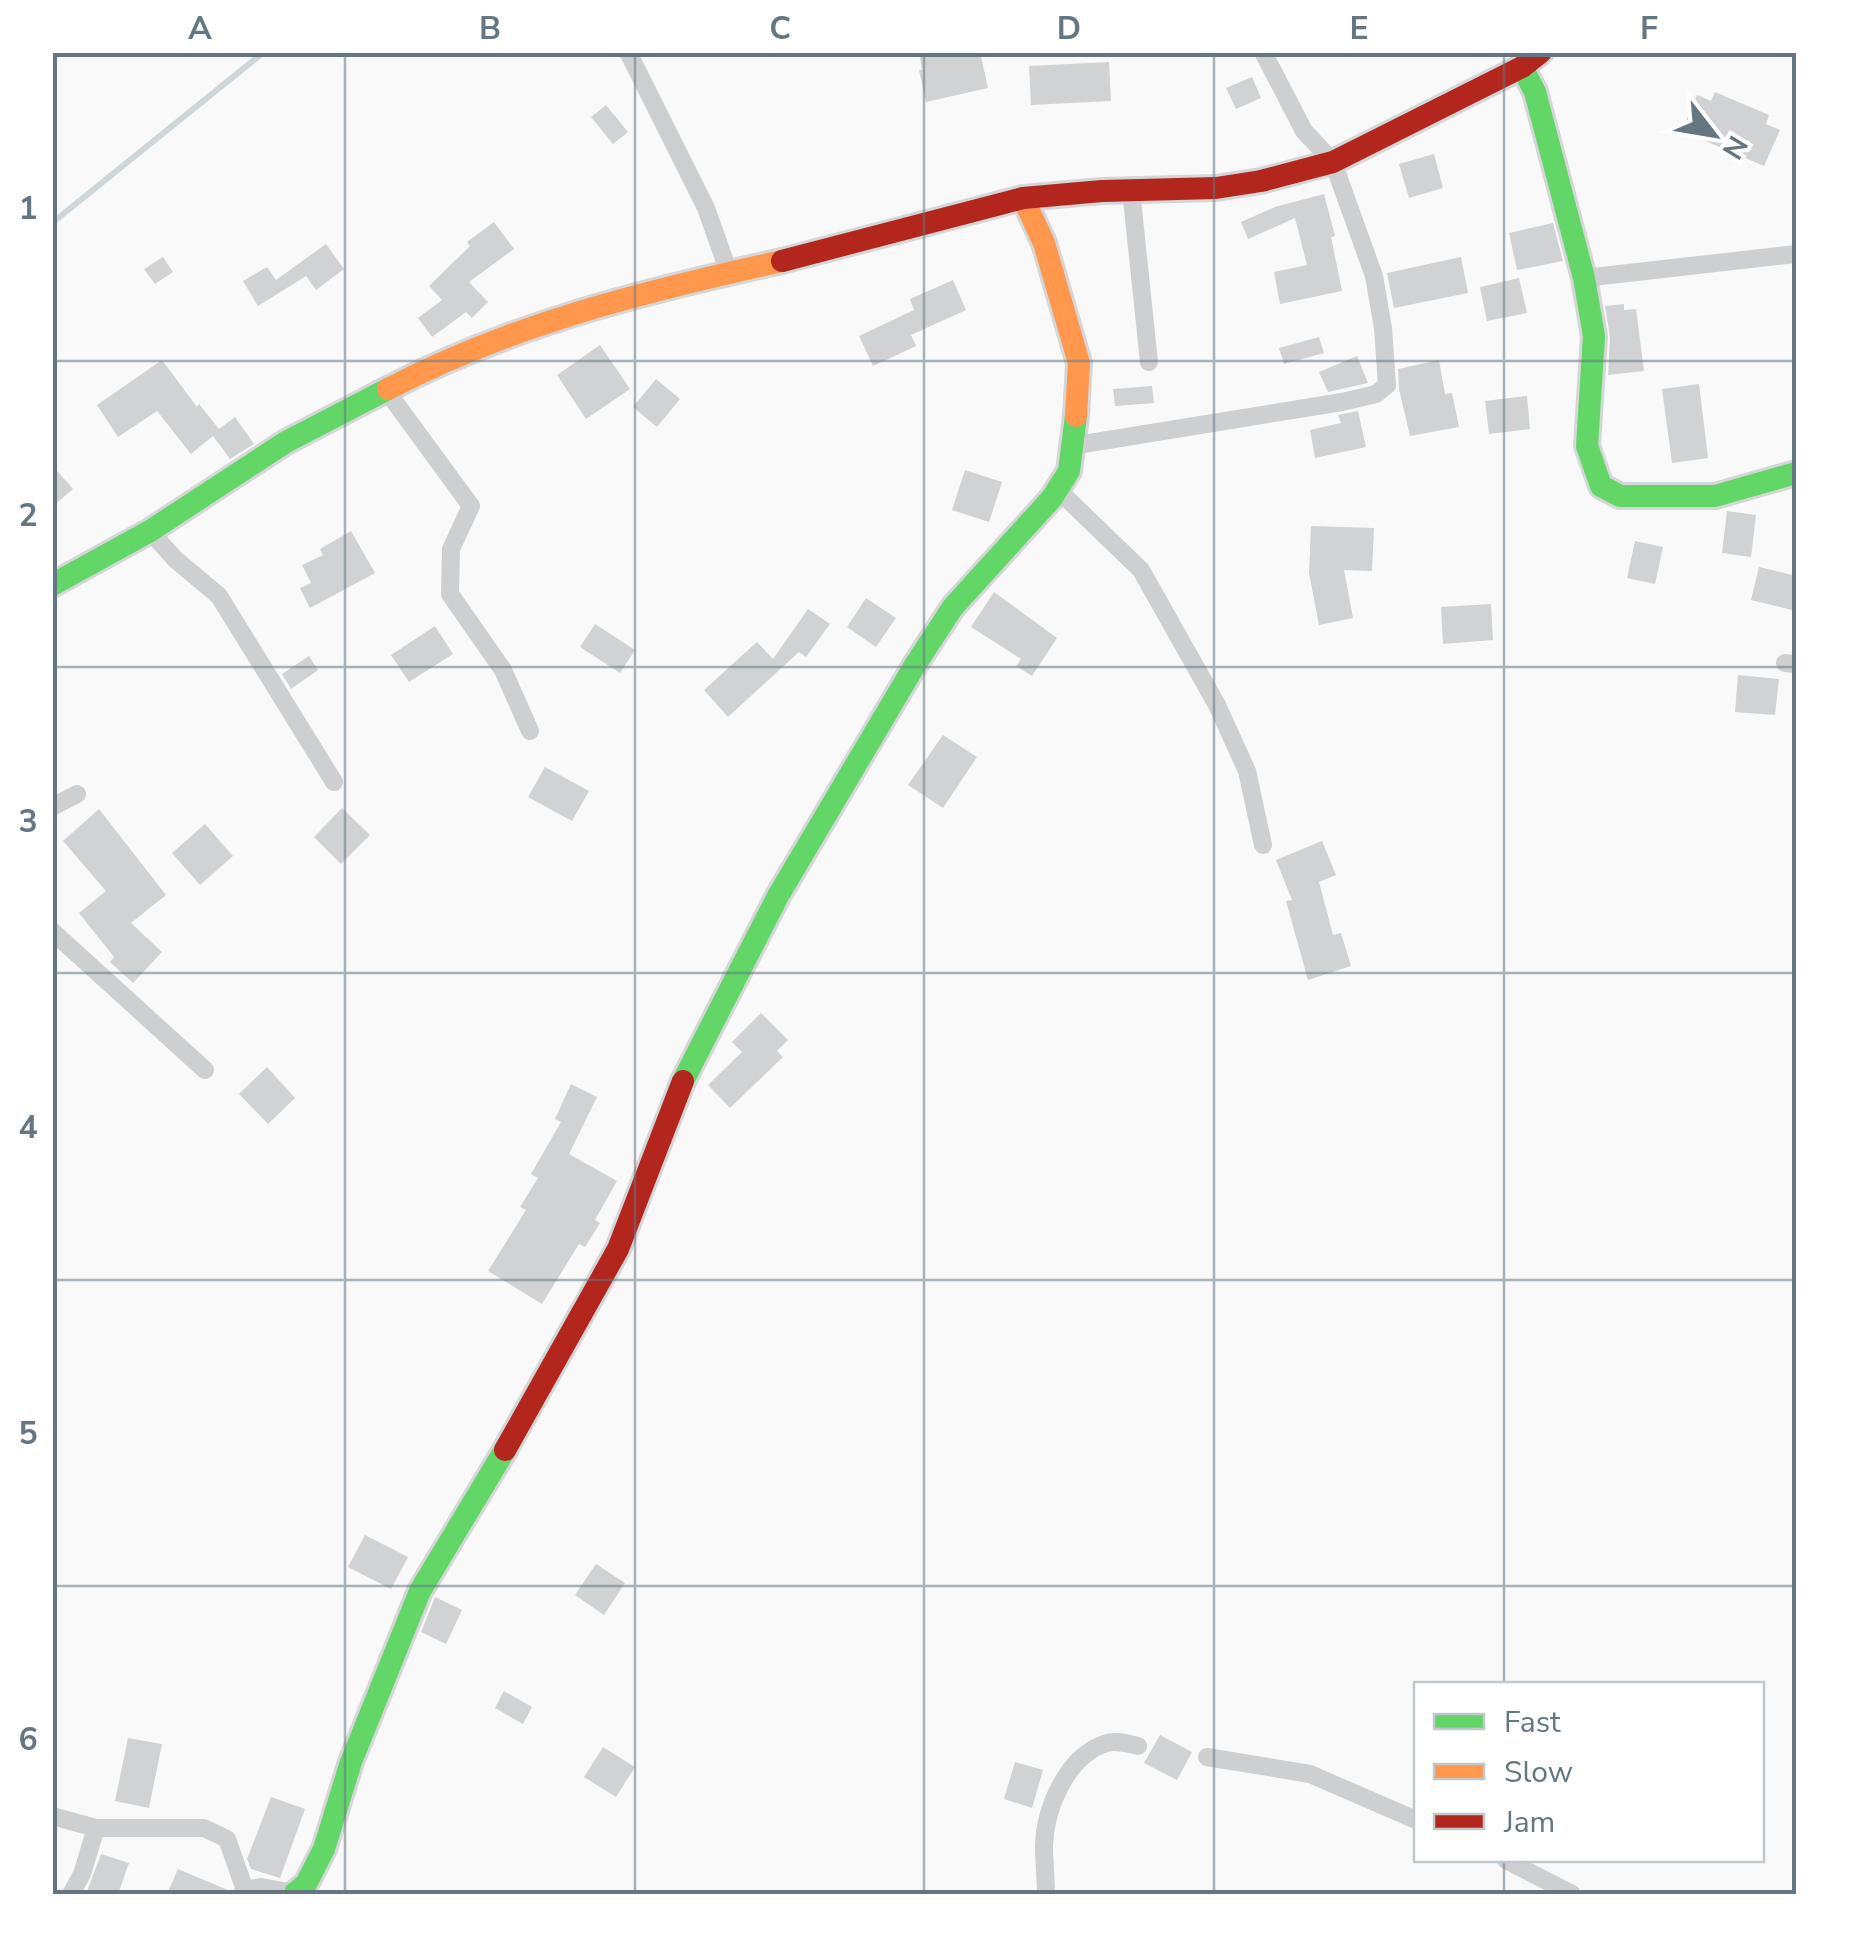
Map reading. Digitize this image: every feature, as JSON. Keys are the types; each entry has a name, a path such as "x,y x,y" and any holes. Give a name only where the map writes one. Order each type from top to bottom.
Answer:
{"street":[{"path":"628,52 706,208 729,273"},
{"path":"1072,446 1342,402 1383,390 1388,380 1374,276 1333,162 1304,131 1263,52"},
{"path":"52,585 150,531 286,442 386,390 532,325 652,290 819,253 1023,198 1216,188 1333,162 1532,60 1535,92 1584,278 1594,336 1587,446 1601,486 1620,496 1716,496 1796,473"},
{"path":"1132,190 1149,362"},
{"path":"52,1816 96,1828 204,1828 227,1839 244,1892 261,1887 300,1894 324,1849 351,1762 420,1590 536,1400 618,1249 673,1102 778,896 953,607 1058,490 1069,471 1079,362 1044,243 1023,198"},
{"path":"1584,278 1796,254"},
{"path":"386,390 471,506 451,550 450,594 503,670 530,730"},
{"path":"1058,490 1141,570 1217,705 1247,772 1263,845"},
{"path":"150,531 175,559 219,596 334,782"},
{"path":"52,808 78,794"},
{"path":"52,931 205,1070"},
{"path":"1046,1894 1044,1844 1048,1818 1062,1785 1080,1757 1110,1741 1138,1746"},
{"path":"1206,1757 1310,1774 1414,1819"},
{"path":"72,1894 96,1828"},
{"path":"1510,1862 1572,1894"}],"building":[{"path":"919,52 980,52 988,88 926,102"},
{"path":"1109,62 1111,101 1031,105 1029,66"},
{"path":"1252,77 1261,98 1236,109 1226,88"},
{"path":"1715,92 1769,115 1766,124 1780,130 1764,166 1682,131 1697,95 1711,101"},
{"path":"606,105 628,132 613,144 591,117"},
{"path":"1434,154 1443,188 1409,198 1399,164"},
{"path":"1324,194 1335,236 1331,237 1342,291 1280,304 1274,272 1307,265 1295,218 1248,239 1241,222 1275,207"},
{"path":"494,222 514,249 469,282 488,302 472,318 466,312 432,337 418,318 442,300 429,286 470,246 467,242"},
{"path":"1553,223 1563,261 1517,270 1509,233"},
{"path":"326,244 344,269 316,290 306,276 258,306 243,281 267,267 276,280"},
{"path":"163,257 173,272 155,284 144,269"},
{"path":"1461,257 1468,293 1394,308 1387,273"},
{"path":"1519,278 1527,313 1487,321 1480,287"},
{"path":"953,280 966,310 911,335 916,346 873,366 859,336 914,310 910,299"},
{"path":"1624,304 1624,310 1636,309 1644,371 1608,375 1610,337 1605,306"},
{"path":"1319,337 1324,353 1284,364 1279,348"},
{"path":"600,345 630,389 586,419 557,375"},
{"path":"1357,356 1368,383 1328,392 1319,372"},
{"path":"162,360 219,429 235,417 254,444 230,459 213,436 191,454 157,411 118,437 97,405"},
{"path":"1439,360 1445,394 1452,393 1459,427 1410,436 1398,369"},
{"path":"656,379 680,399 657,427 633,407"},
{"path":"1699,384 1708,458 1672,463 1662,389"},
{"path":"1152,386 1154,403 1115,406 1113,389"},
{"path":"1527,396 1530,429 1489,434 1485,401"},
{"path":"1358,411 1366,447 1315,458 1310,430 1341,423 1338,415"},
{"path":"52,465 73,489 52,507"},
{"path":"965,470 1002,482 989,522 952,510"},
{"path":"1727,511 1756,515 1751,557 1722,553"},
{"path":"1311,526 1374,528 1372,571 1344,570 1353,618 1319,625 1309,573"},
{"path":"351,531 375,573 310,608 300,588 311,583 302,565 323,555 320,549"},
{"path":"1635,541 1663,547 1655,584 1627,578"},
{"path":"1759,567 1796,576 1796,611 1751,600"},
{"path":"994,592 1057,638 1032,676 1016,666 1021,659 971,627"},
{"path":"866,598 896,618 876,647 847,627"},
{"path":"1491,604 1493,640 1443,644 1441,607"},
{"path":"808,609 830,624 806,657 799,652 728,717 704,690 757,642 773,659"},
{"path":"595,624 635,650 620,673 580,647"},
{"path":"435,626 453,654 409,682 391,655"},
{"path":"309,656 318,670 291,689 282,674"},
{"path":"1738,675 1779,679 1775,715 1735,712"},
{"path":"943,735 977,757 943,808 908,785"},
{"path":"545,767 589,791 572,821 528,797"},
{"path":"342,808 370,835 341,864 314,837"},
{"path":"99,809 166,895 131,923 162,952 133,983 110,962 114,957 79,913 106,891 63,841"},
{"path":"205,824 233,856 200,885 172,853"},
{"path":"1322,841 1336,875 1319,882 1333,935 1341,933 1351,966 1308,980 1286,901 1292,900 1276,860"},
{"path":"761,1013 788,1040 777,1051 783,1057 730,1108 708,1085 742,1052 732,1042"},
{"path":"267,1067 295,1098 268,1124 239,1094"},
{"path":"571,1084 597,1097 569,1154 617,1181 595,1220 600,1223 585,1247 579,1244 542,1304 488,1271 526,1210 520,1207 538,1178 531,1174 561,1122 555,1119"},
{"path":"365,1535 408,1557 391,1589 348,1567"},
{"path":"596,1564 625,1583 604,1615 575,1595"},
{"path":"435,1597 462,1610 446,1644 421,1632"},
{"path":"504,1691 532,1707 523,1724 495,1708"},
{"path":"1160,1735 1192,1752 1177,1780 1144,1763"},
{"path":"128,1738 162,1744 149,1808 115,1801"},
{"path":"603,1747 635,1767 616,1797 584,1777"},
{"path":"1015,1762 1043,1770 1032,1808 1004,1799"},
{"path":"271,1797 305,1809 280,1878 251,1869 247,1859"},
{"path":"101,1854 129,1863 118,1894 86,1894"},
{"path":"178,1869 230,1891 230,1894 167,1894"}],"waterway":[{"path":"52,223 264,52"}],"traffic: fast":[{"path":"1522,67 1535,92 1584,278 1594,336 1587,446 1601,486 1620,496 1715,496 1796,473"},
{"path":"52,585 150,531 286,442 388,389"},
{"path":"683,1081 778,896 915,665 953,607 1052,498 1069,471 1076,416"},
{"path":"295,1893 306,1884 324,1849 351,1762 420,1591 505,1450"}],"traffic: slow":[{"path":"1023,198 1044,243 1079,363 1076,416"},
{"path":"388,389 483,346 580,312 782,261"}],"traffic: jam":[{"path":"782,261 1023,198 1216,188 1333,162 1522,67 1541,52"},
{"path":"505,1450 618,1249 683,1081"}]}
